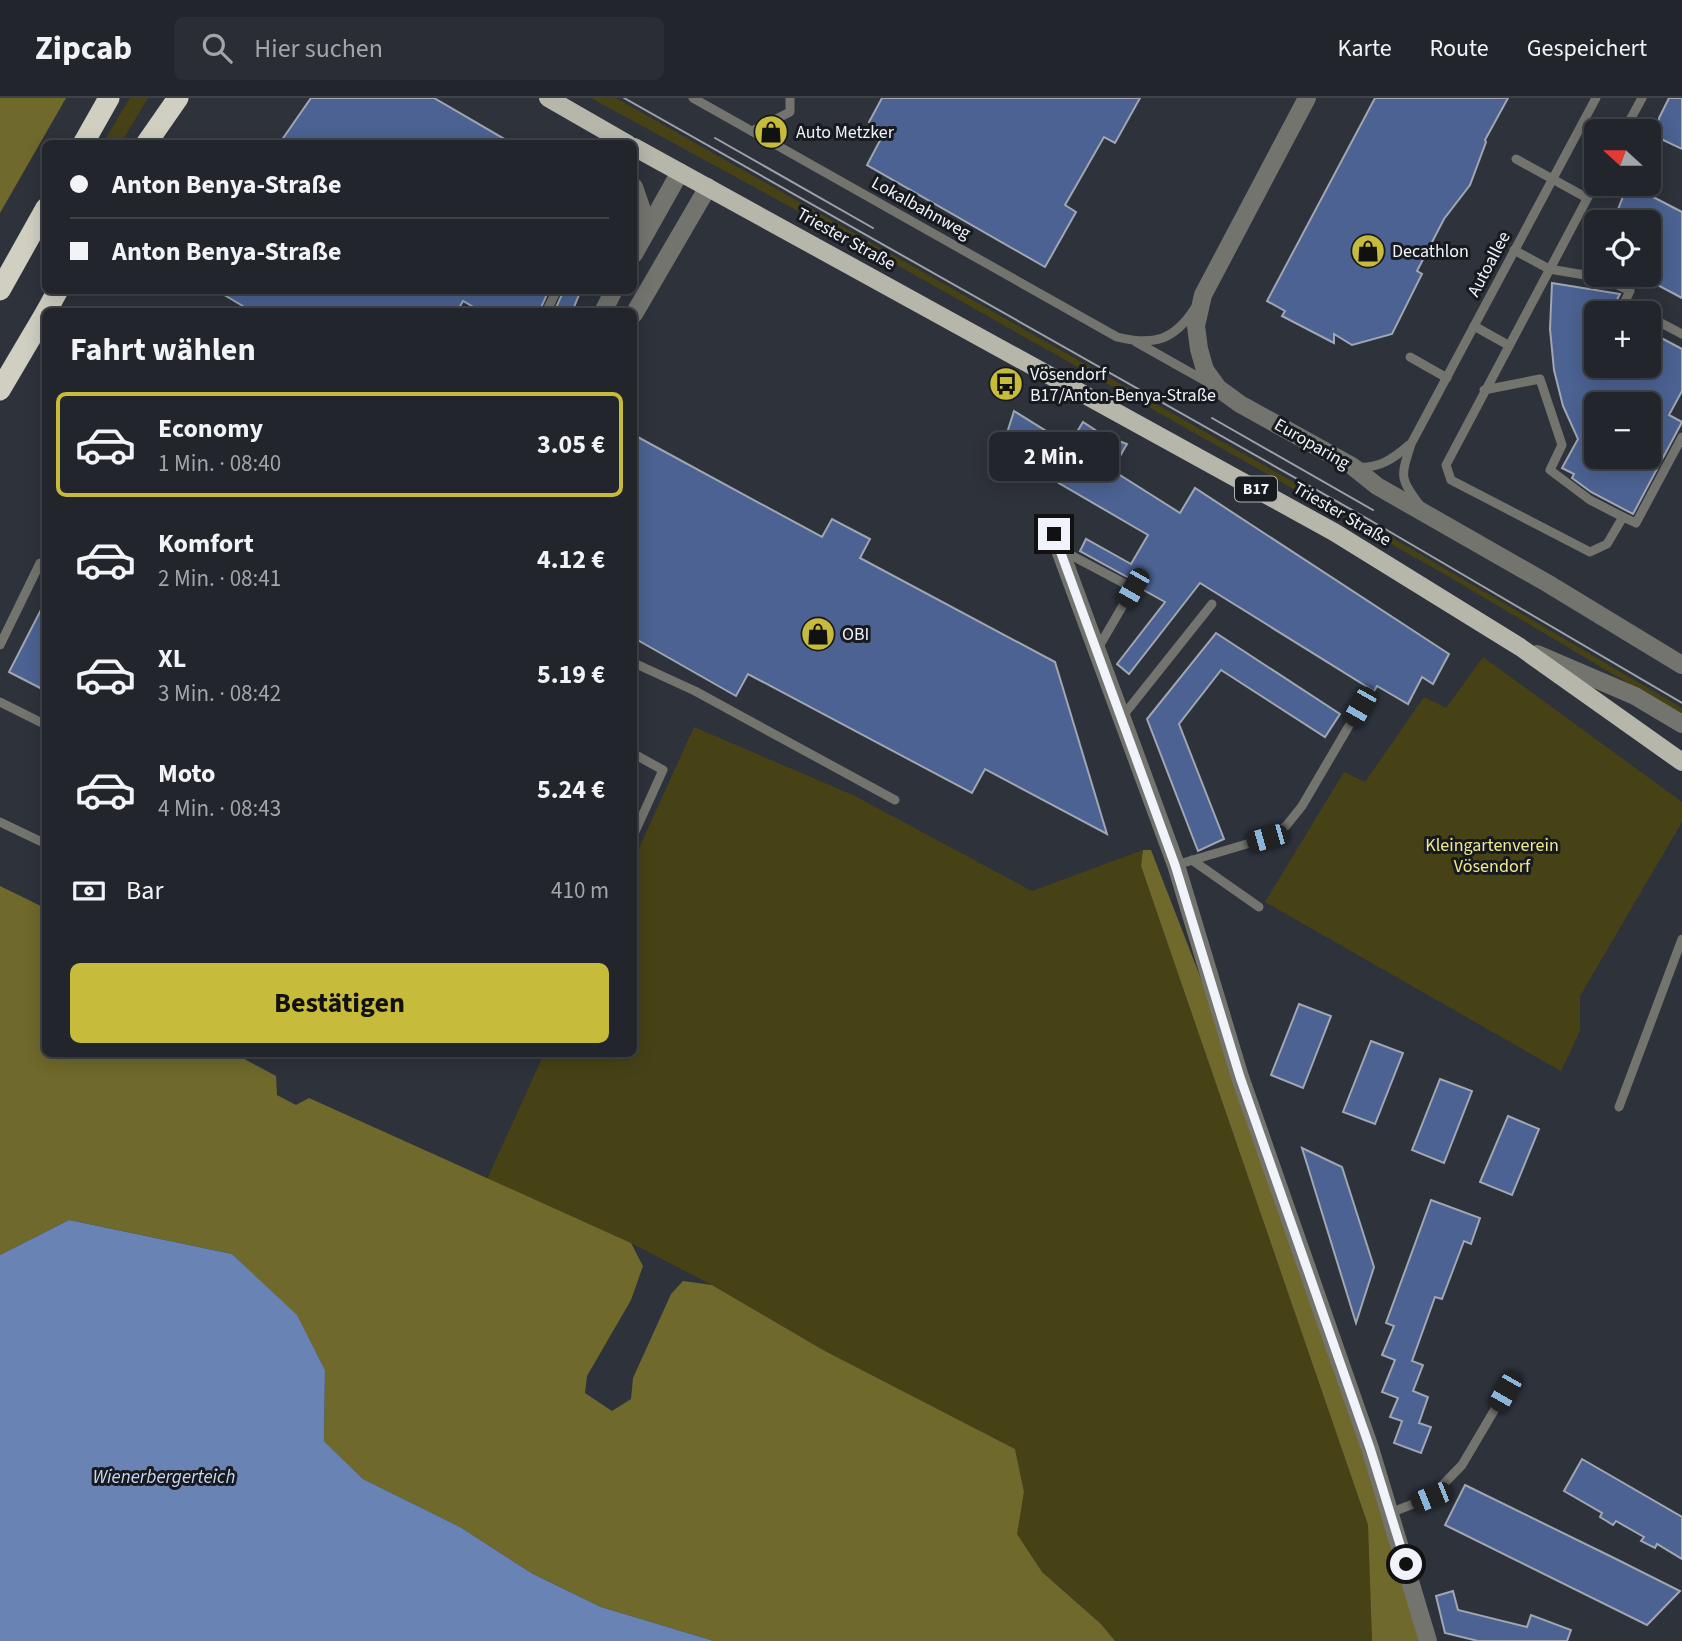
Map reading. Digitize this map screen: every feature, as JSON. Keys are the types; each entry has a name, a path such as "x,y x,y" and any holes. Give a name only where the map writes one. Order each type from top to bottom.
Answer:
{"highway":[{"path":"85,140 108,98"},
{"path":"148,140 169,98"},
{"path":"149,140 178,98"},
{"path":"0,290 42,215"},
{"path":"0,390 42,319"}],"main road":[{"path":"548,98 607,137"},
{"name":"Triester Straße","path":"637,149 1334,532 1520,647 1682,762"}],"street":[{"name":"Europaring","path":"1307,98 1203,295 1196,326 1205,370 1218,388 1240,404 1352,466 1377,485 1547,583 1682,666"},
{"path":"637,248 680,172"},
{"path":"637,309 708,187"},
{"path":"637,196 644,216 644,235"},
{"path":"1057,542 1122,717 1184,863 1240,1077 1370,1448 1428,1641"},
{"path":"1520,647 1635,695 1682,723"}],"lane":[{"name":"Lokalbahnweg","path":"693,98 1117,337 1134,341 1218,388"},
{"path":"752,131 790,112 790,98"},
{"name":"Autoallee","path":"1427,514 1404,484 1403,468 1411,444 1597,98"},
{"path":"1630,119 1642,98"},
{"path":"1516,159 1587,198 1483,390 1446,465 1451,480 1590,552 1607,544 1623,517"},
{"path":"1514,250 1549,268 1603,278 1630,290 1625,301"},
{"path":"1134,341 1151,342 1165,338 1179,328 1203,295"},
{"path":"1661,323 1682,334"},
{"path":"1474,326 1508,345"},
{"path":"1410,357 1447,377"},
{"path":"1483,390 1540,379 1562,444 1550,470 1590,500 1636,523 1682,437"},
{"name":"Autoallee","path":"1352,466 1378,466 1390,461 1411,444"},
{"path":"1057,542 1133,588 1096,651"},
{"path":"0,645 40,563 42,564"},
{"path":"1122,717 1212,604"},
{"path":"637,664 695,691 895,800"},
{"path":"0,702 42,722"},
{"path":"1184,863 1267,838 1286,826 1302,806 1360,707"},
{"path":"637,756 663,770 637,827"},
{"path":"0,822 42,842"},
{"path":"1184,863 1259,907"},
{"path":"1619,1107 1682,939"},
{"path":"1391,1513 1431,1497 1462,1465 1505,1392"}],"green space":[{"path":"130,98 148,98 123,140 105,140"},
{"path":"591,98 616,98 1410,548 1682,708 1682,715 1446,575 904,269"},
{"name":"Kleingartenverein Vösendorf","path":"1483,657 1682,802 1682,822 1580,996 1580,1031 1561,1071 1265,902 1344,772 1365,782 1424,697 1446,708"},
{"path":"694,727 855,796 1032,891 1143,850 1141,866 1368,1525 1372,1641 1115,1641 1101,1624 1042,1572 1016,1534 1024,1492 1015,1449 823,1350 712,1285 631,1243 487,1179 543,1057 637,1057 637,852"}],"shaded area":[{"path":"0,98 66,98 0,213"},
{"path":"1143,850 1151,850 1205,989 1384,1515 1419,1641 1372,1641 1368,1525 1141,866"},
{"path":"0,886 42,907 42,1057 241,1057 276,1076 277,1095 296,1105 309,1098 631,1243 643,1266 631,1300 587,1376 585,1393 612,1411 631,1399 633,1378 671,1294 683,1281 712,1285 823,1350 1015,1449 1024,1492 1017,1534 1042,1572 1101,1624 1115,1641 714,1641 601,1607 533,1574 460,1527 363,1479 324,1441 325,1370 297,1316 232,1254 69,1220 0,1255"}],"water":[{"name":"Wienerbergerteich","path":"69,1220 232,1254 297,1315 325,1370 324,1441 363,1479 460,1527 533,1574 601,1607 714,1641 0,1641 0,1255"}],"building":[{"path":"311,98 434,98 506,140 282,140"},
{"path":"882,98 1140,98 1115,143 1104,137 1065,205 1076,212 1045,267 867,165 885,131 869,122"},
{"path":"1375,98 1508,98 1485,140 1470,185 1444,219 1417,271 1422,274 1392,334 1352,345 1334,334 1334,343 1282,316 1285,311 1267,301"},
{"path":"1669,98 1682,98 1682,149 1661,139 1659,118"},
{"path":"1623,196 1651,196 1682,212 1682,298 1661,287 1661,210 1618,210"},
{"path":"1552,283 1620,294 1616,301 1584,301 1584,378 1661,378 1661,338 1682,349 1682,391 1669,415 1682,422 1661,461 1661,392 1584,392 1584,469 1657,469 1633,514 1591,492 1572,478 1574,474 1562,468 1578,439 1563,406 1554,370 1550,329"},
{"path":"223,294 547,294 541,308 475,308 463,301 459,308 246,308"},
{"path":"562,294 579,294 574,308 556,308"},
{"path":"1014,411 1069,445 1083,422 1103,435 1127,444 1112,470 1180,513 1195,488 1449,654 1433,684 1422,677 1408,704 1377,686 1374,691 1200,583 1129,674 1117,664 1165,602 1140,588 1136,582 1080,551 1086,539 1131,564 1148,535 1021,461 1026,449 1007,433"},
{"name":"OBI","path":"637,437 822,537 832,519 870,539 860,558 1055,662 1107,834 985,769 972,793 748,674 736,696 637,640"},
{"path":"42,608 42,689 9,672"},
{"path":"1216,633 1340,714 1325,737 1221,670 1179,724 1224,839 1198,851 1147,719"},
{"path":"1299,1004 1331,1016 1303,1088 1271,1075"},
{"path":"1371,1041 1403,1053 1375,1124 1343,1112"},
{"path":"1440,1079 1472,1091 1444,1163 1412,1150"},
{"path":"1508,1116 1539,1129 1512,1195 1480,1182"},
{"path":"1302,1148 1342,1167 1374,1267 1356,1323"},
{"path":"1431,1200 1480,1218 1471,1244 1464,1241 1442,1299 1435,1297 1412,1361 1423,1365 1413,1391 1428,1397 1419,1423 1431,1427 1421,1453 1394,1443 1402,1421 1390,1417 1398,1398 1382,1392 1395,1360 1382,1355 1394,1326 1386,1323"},
{"path":"1582,1459 1682,1517 1682,1559 1657,1544 1655,1548 1641,1541 1644,1537 1616,1521 1613,1525 1600,1517 1602,1513 1564,1491"},
{"path":"1465,1485 1680,1591 1647,1625 1445,1525"},
{"path":"1453,1591 1458,1610 1527,1627 1531,1615 1571,1630 1567,1641 1478,1641 1445,1633 1436,1596"}],"tram line":[{"path":"624,98 1368,519 1682,703"},
{"path":"715,138 873,228"},
{"path":"1212,418 1373,510"}],"place":[{"name":"Auto Metzker","path":"771,132"},
{"name":"Decathlon","path":"1368,251"},
{"name":"Vösendorf B17/Anton-Benya-Straße","path":"1006,384"},
{"name":"OBI","path":"818,634"}],"route":[{"path":"1054,534 1175,865 1240,1077 1370,1448 1406,1564"}]}
